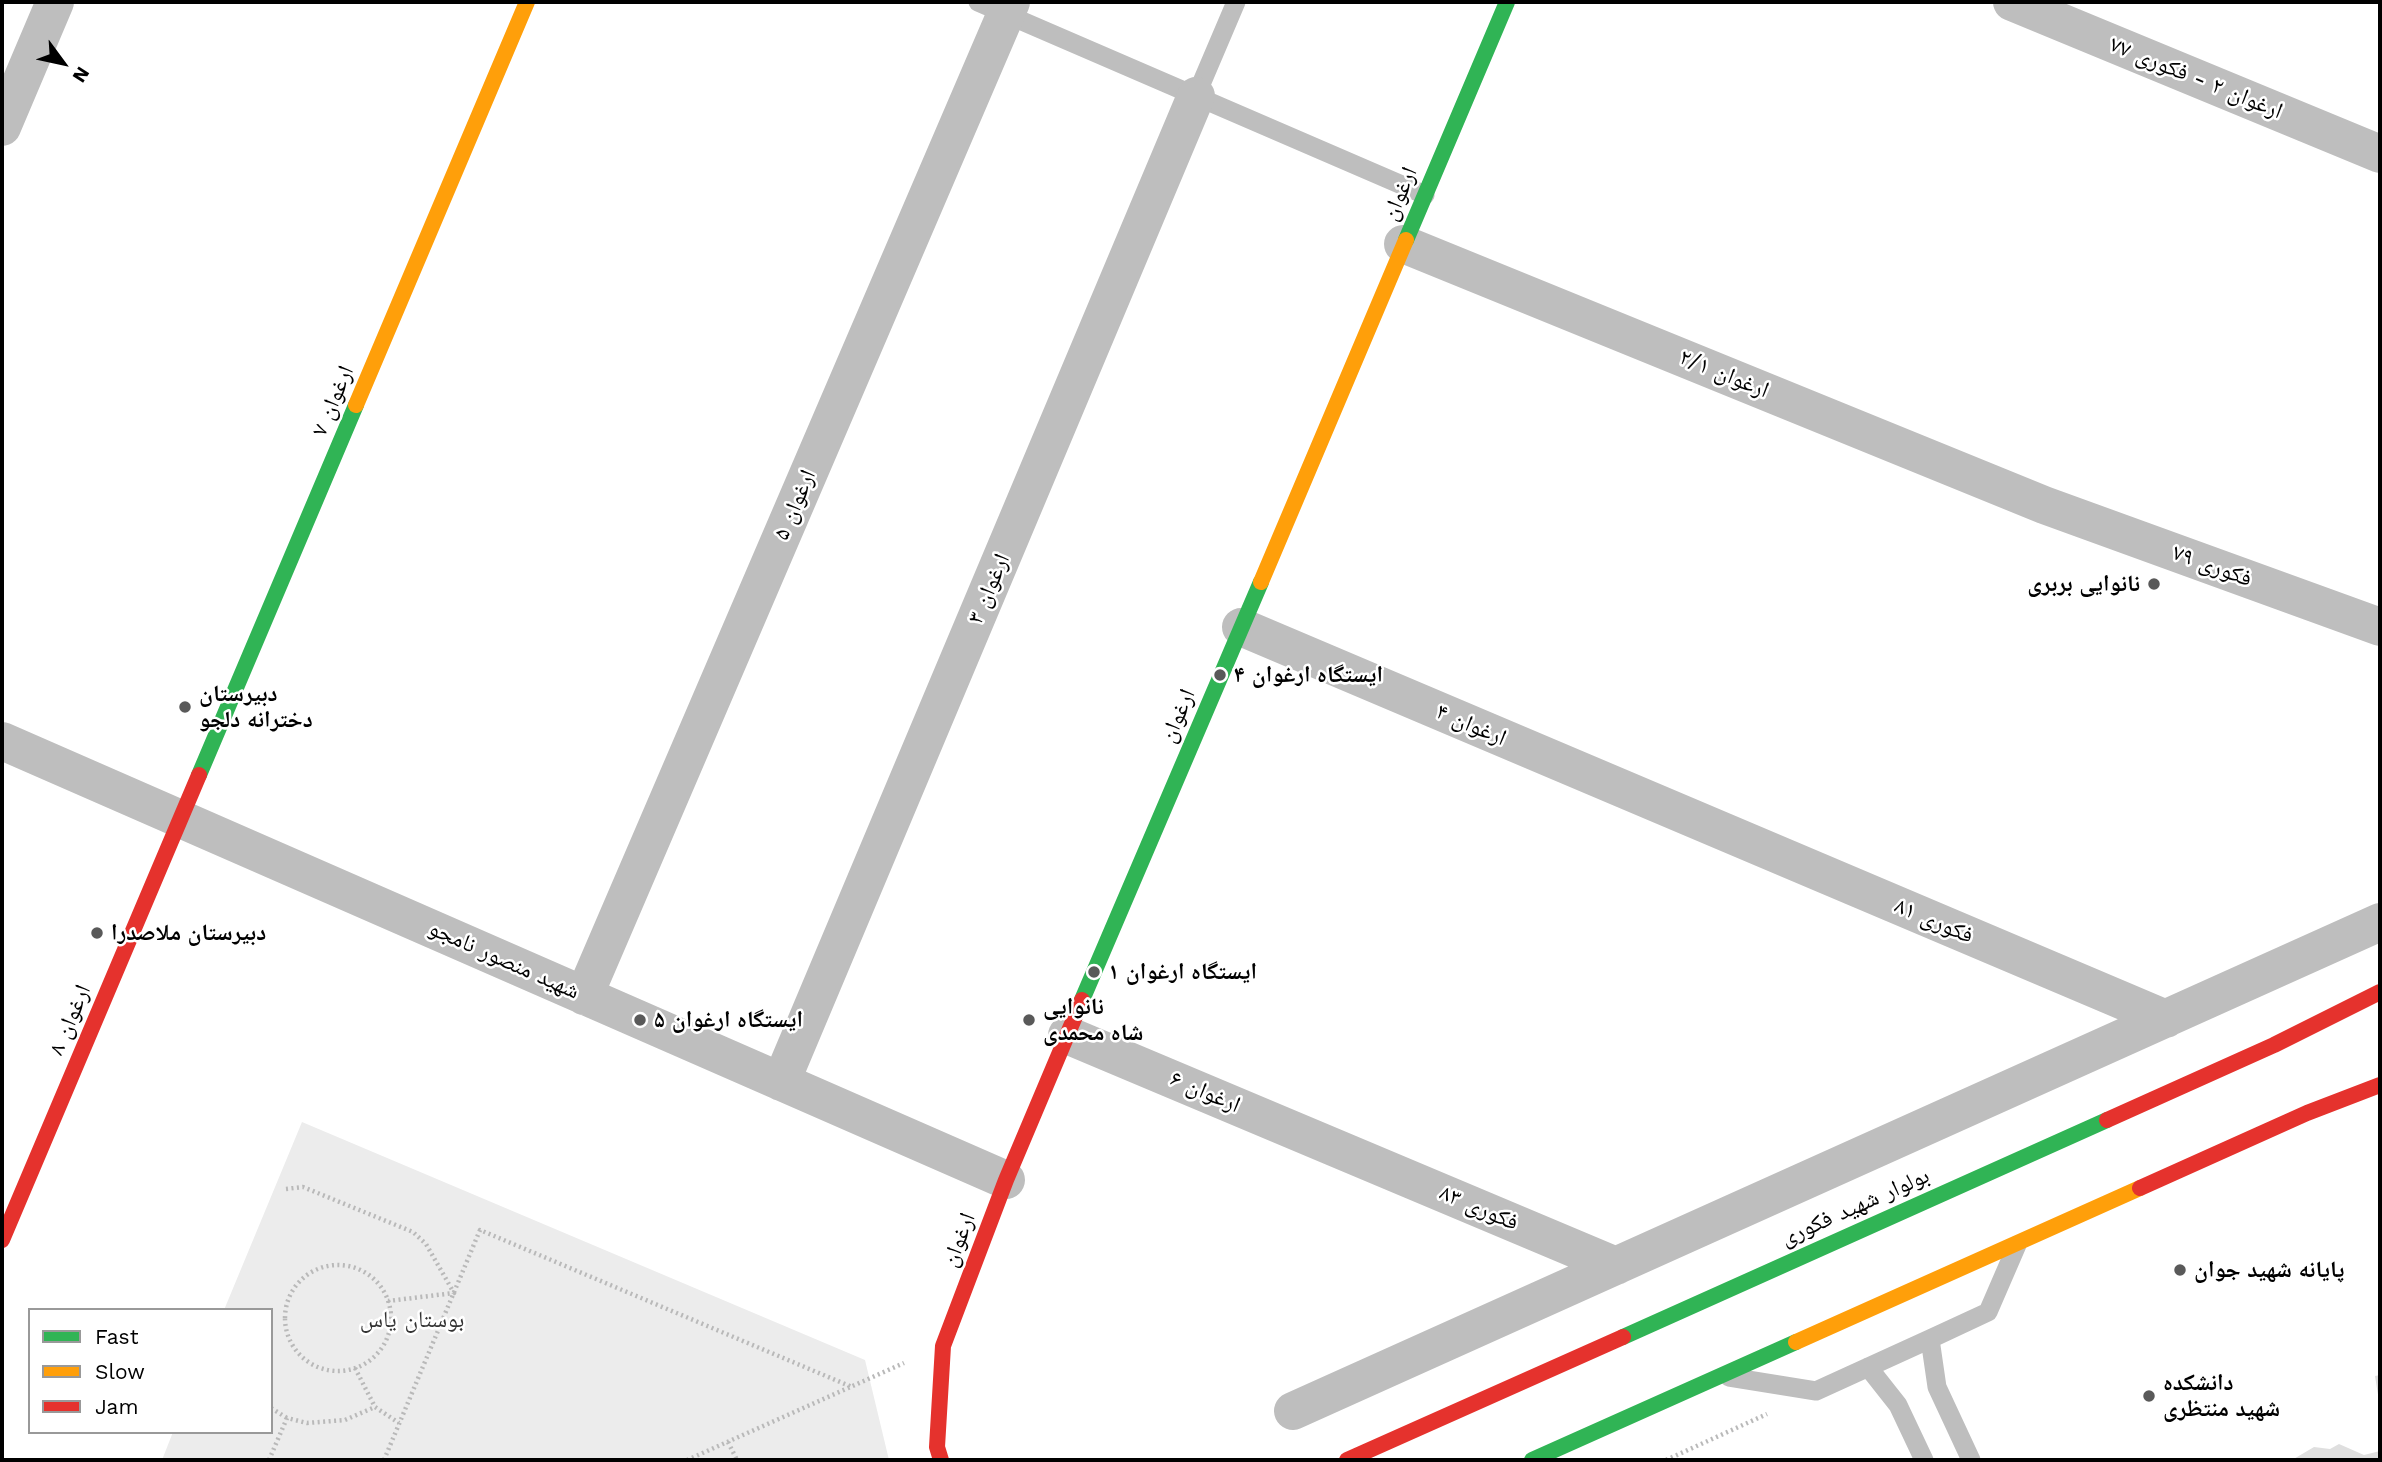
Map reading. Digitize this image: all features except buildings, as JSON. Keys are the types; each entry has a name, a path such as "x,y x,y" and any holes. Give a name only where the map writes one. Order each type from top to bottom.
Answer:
{"street":[{"path":"2,127 55,2"},
{"name":"ارغوان ۷","path":"180,819 527,2"},
{"name":"ارغوان","path":"941,1460 937,1447 943,1346 1006,1180 1507,2"},
{"name":"ارغوان ۲ - فکوری ۷۷","path":"2012,2 2380,154"},
{"name":"ارغوان ۵","path":"584,996 998,6"},
{"name":"ارغوان ۳","path":"781,1082 1196,96"},
{"name":"ارغوان ۲/۱","path":"1403,244 2044,505"},
{"name":"فکوری ۷۹","path":"2044,505 2380,627"},
{"name":"ارغوان ۴","path":"1241,627 1702,823"},
{"name":"شهید منصور نامجو","path":"2,741 1006,1180"},
{"name":"ارغوان ۸","path":"2,1240 180,819"},
{"name":"فکوری ۸۱","path":"1702,823 2166,1018"},
{"path":"1293,1411 2380,922"},
{"name":"بولوار شهید فکوری","path":"1347,1460 2261,1051 2380,992"},
{"name":"ارغوان ۶","path":"1067,1034 1342,1150"},
{"path":"1532,1460 2307,1113 2380,1085"},
{"name":"فکوری ۸۳","path":"1342,1150 1616,1266"}],"lane":[{"path":"1196,96 1236,2"},
{"path":"998,6 1196,96 1425,195"},
{"path":"1721,1376 1816,1391 1988,1312 2018,1242"},
{"path":"1930,1339 1937,1387 1967,1459"},
{"path":"1868,1367 1898,1405 1924,1460"}],"path":[{"path":"286,1189 303,1187 414,1233 426,1244 454,1293"},
{"path":"384,1460 480,1230 852,1387"},
{"path":"346,1266 369,1274 381,1286 388,1301 391,1317 388,1333 375,1354 355,1368 322,1368 307,1361 288,1335 285,1319 288,1302 295,1287 307,1275 321,1268 346,1266"},
{"path":"388,1301 454,1293"},
{"path":"687,1460 943,1346"},
{"path":"355,1368 375,1407 399,1423"},
{"path":"1666,1460 1816,1391"},
{"path":"273,1409 287,1418 307,1423 345,1419 375,1407"},
{"path":"269,1460 287,1418"},
{"path":"727,1442 737,1460"}],"green space":[{"name":"بوستان یاس","path":"302,1122 865,1360 889,1460 162,1460 172,1434 273,1434 273,1308 225,1308"}],"traffic: fast":[{"path":"1406,240 1507,2"},
{"path":"199,775 356,405"},
{"path":"1082,1000 1261,582"},
{"path":"1623,1337 2107,1120"},
{"path":"1532,1460 1796,1342"}],"traffic: slow":[{"path":"356,405 527,2"},
{"path":"1261,582 1406,240"},
{"path":"1796,1342 2140,1188"}],"traffic: jam":[{"path":"2,1240 199,775"},
{"path":"2107,1120 2274,1045 2380,992"},
{"path":"941,1460 937,1447 943,1346 1006,1180 1082,1000"},
{"path":"2140,1188 2307,1113 2380,1085"},
{"path":"1347,1460 1623,1337"}],"place":[{"name":"نانوایی بربری","path":"2154,584"},
{"name":"ایستگاه ارغوان ۴","path":"1220,675"},
{"name":"دبیرستان دخترانه دلجو","path":"185,707"},
{"name":"دبیرستان ملاصدرا","path":"97,933"},
{"name":"ایستگاه ارغوان ۱","path":"1094,972"},
{"name":"ایستگاه ارغوان ۵","path":"640,1020"},
{"name":"نانوایی شاه محمدی","path":"1029,1020"},
{"name":"پایانه شهید جوان","path":"2180,1270"},
{"name":"دانشکده شهید منتظری","path":"2149,1396"}]}
